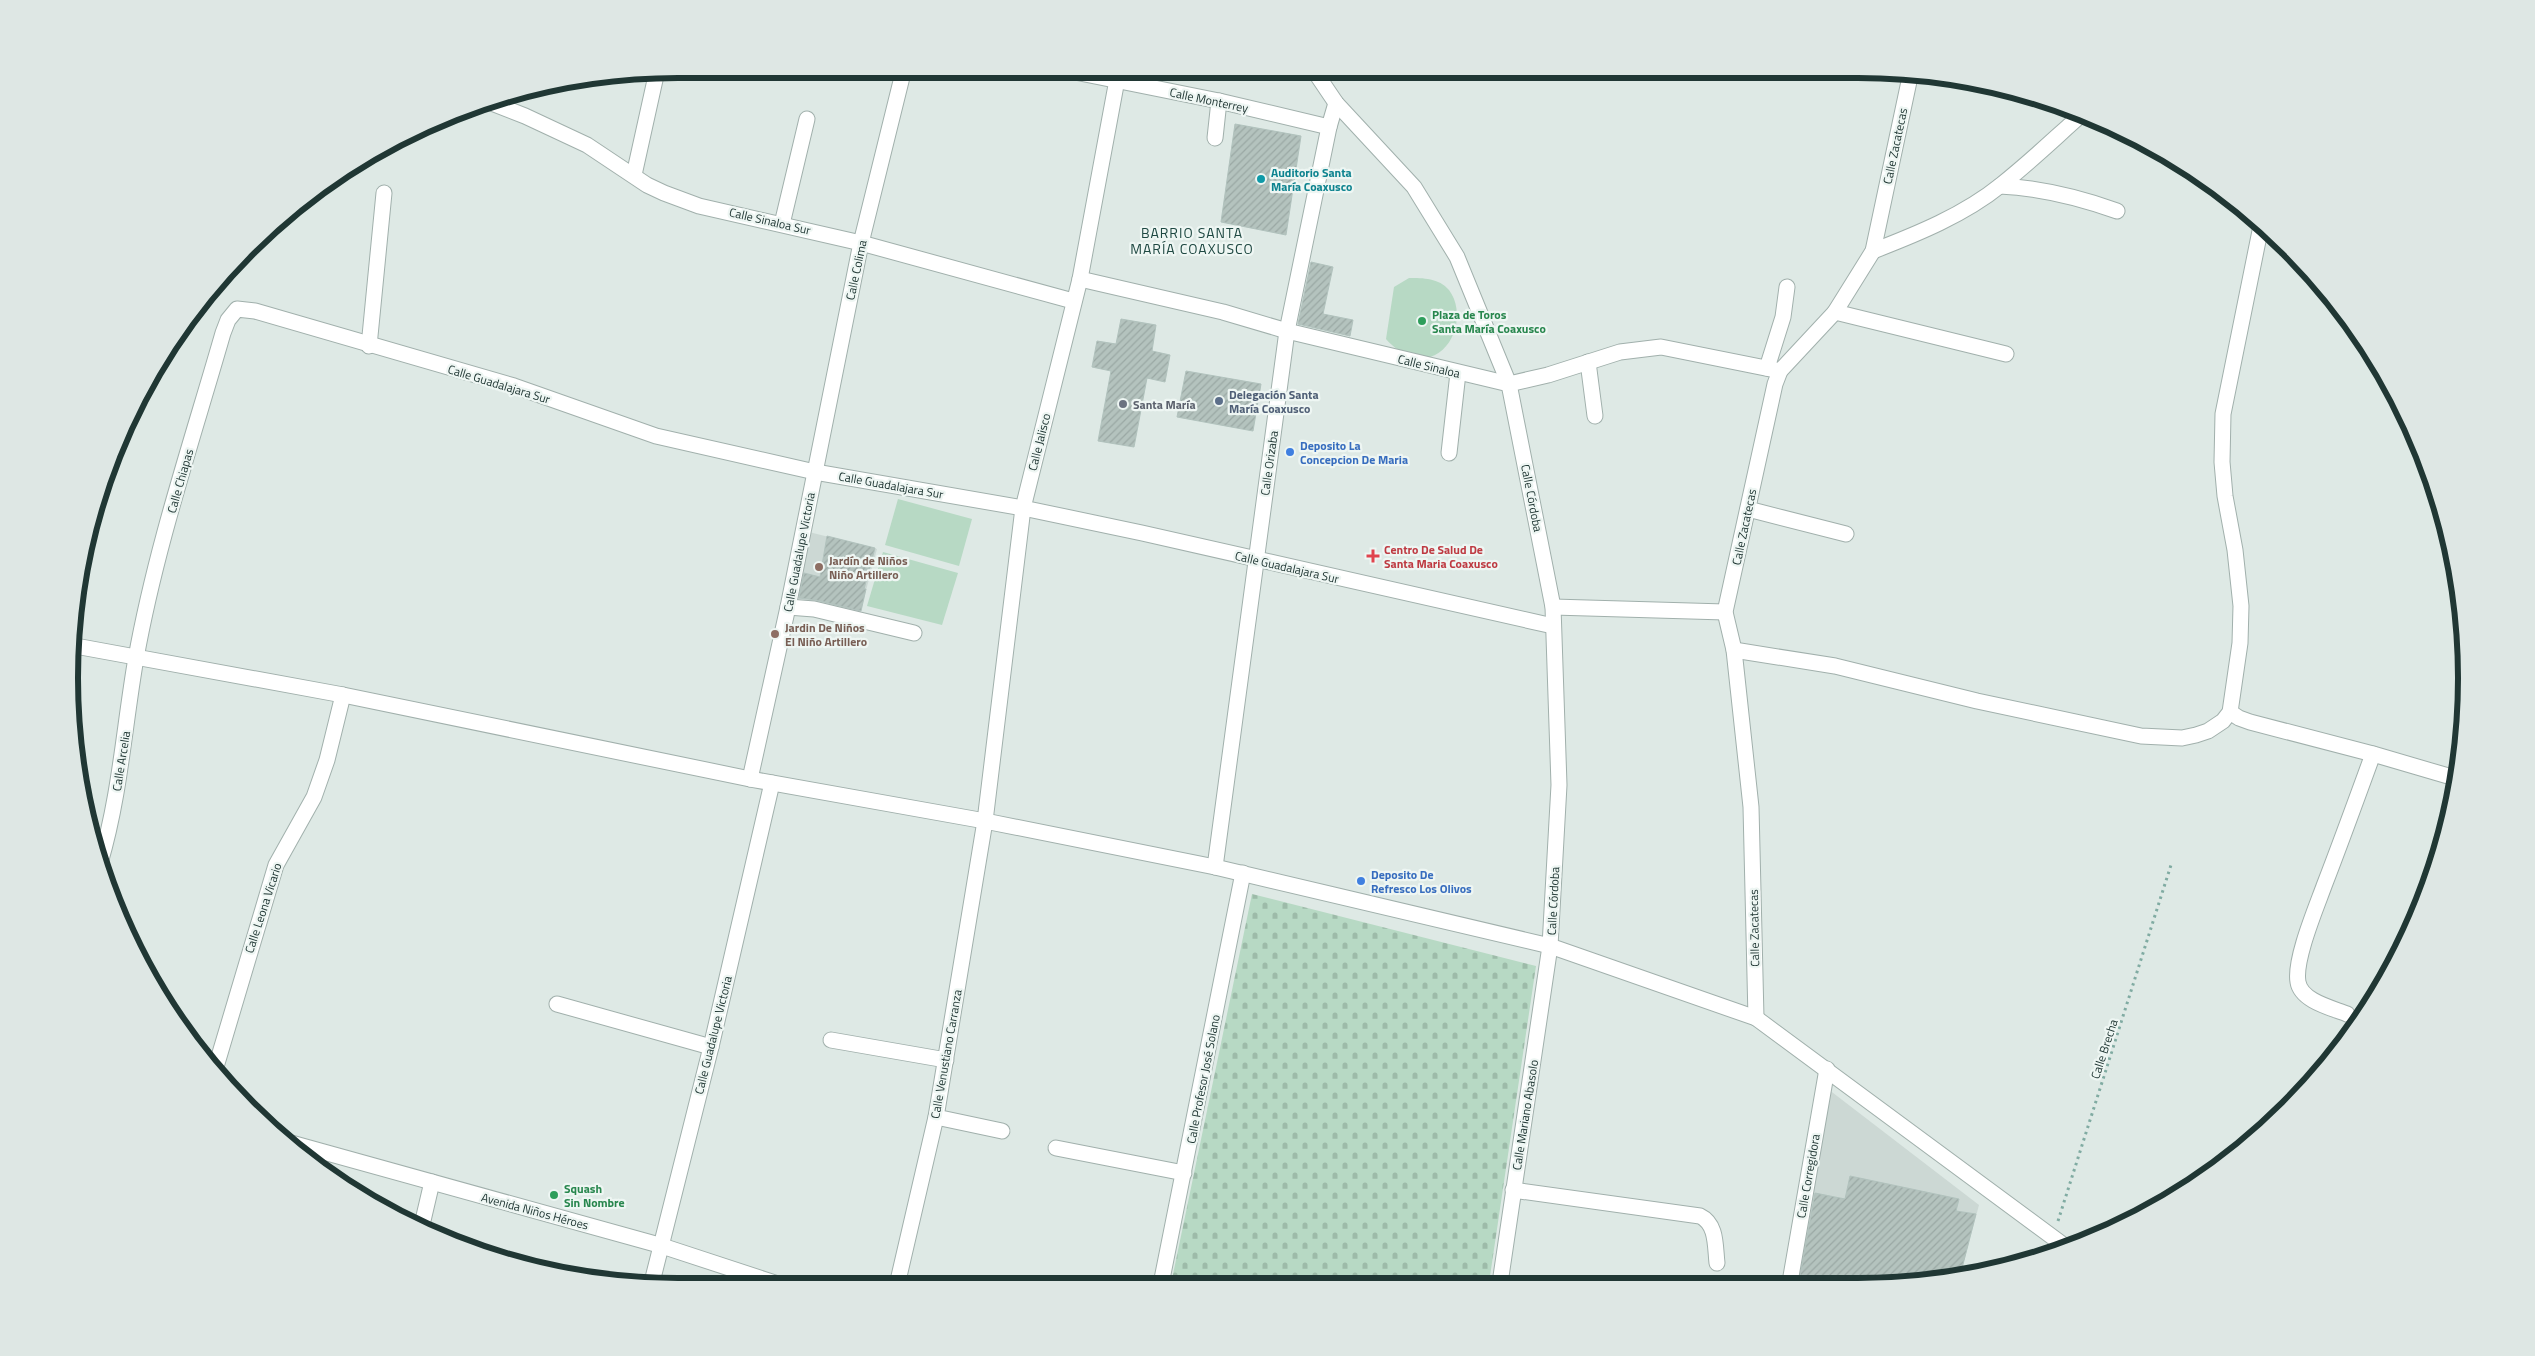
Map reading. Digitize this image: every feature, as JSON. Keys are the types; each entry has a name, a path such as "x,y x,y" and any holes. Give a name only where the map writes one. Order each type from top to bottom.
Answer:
{"street":[{"name":"Calle Colima","path":"815,472 862,244 902,78"},
{"name":"Calle Jalisco","path":"985,820 1023,508 1080,279 1117,78"},
{"name":"Calle Monterrey","path":"1130,78 1329,127"},
{"path":"1319,78 1336,103"},
{"path":"634,175 655,79"},
{"name":"Calle Zacatecas","path":"1756,1018 1751,807 1734,650 1725,612 1770,401 1774,369 1835,312 1873,251 1909,80"},
{"path":"1215,138 1219,101"},
{"name":"Calle Orizaba","path":"1215,867 1287,331 1329,127 1336,103"},
{"name":"Calle Córdoba","path":"1336,103 1414,187 1458,257 1509,384 1553,607 1559,785 1550,946"},
{"name":"Calle Sinaloa Sur","path":"498,105 587,145 664,194 700,206 862,244 1073,301"},
{"path":"782,224 807,119"},
{"path":"1873,251 1948,219 2000,186 2076,119"},
{"path":"2000,186 2037,188 2076,196 2118,210"},
{"path":"369,346 384,193"},
{"path":"1734,650 1834,666 1977,701 2141,736 2182,738 2196,736 2215,726 2230,712 2240,643 2242,606 2236,550 2225,496 2222,462 2223,414 2260,233"},
{"name":"Calle Sinaloa","path":"1080,279 1223,312 1287,331 1509,384 1548,375 1634,349 1661,347 1774,369"},
{"path":"1774,369 1787,287"},
{"name":"Calle Guadalajara Sur","path":"237,309 255,311 369,346 514,386 656,436 815,472 1023,508 1142,533 1553,626"},
{"name":"Calle Chiapas","path":"136,658 159,549 223,333 228,320 237,309"},
{"path":"1835,312 2006,354"},
{"path":"1588,362 1595,416"},
{"path":"1449,453 1458,373"},
{"name":"Calle Guadalupe Victoria","path":"750,779 788,607 815,472"},
{"path":"1748,509 1846,534"},
{"path":"788,607 814,609 914,634"},
{"path":"1553,607 1725,612"},
{"path":"79,647 343,695 750,779 985,820 1215,867 1550,946 1756,1018 2060,1243"},
{"name":"Calle Arcelia","path":"103,850 120,775 136,658"},
{"name":"Calle Leona Vicario","path":"217,1062 276,865 314,797 327,760 343,695"},
{"path":"2230,712 2238,718 2250,722 2449,776"},
{"path":"2347,1014 2323,1004 2302,991 2298,982 2300,962 2309,928 2373,754"},
{"name":"Calle Guadalupe Victoria","path":"653,1277 659,1245 711,1047 772,783"},
{"name":"Calle Venustiano Carranza","path":"898,1278 936,1117 985,820"},
{"name":"Calle Profesor José Solano","path":"1162,1278 1243,874"},
{"name":"Calle Mariano Abasolo","path":"1501,1278 1550,946"},
{"path":"557,1004 711,1047"},
{"path":"831,1040 946,1060"},
{"name":"Calle Corregidora","path":"1791,1278 1827,1069"},
{"path":"936,1117 1002,1132"},
{"name":"Avenida Niños Héroes","path":"303,1146 659,1245 760,1278"},
{"path":"1056,1148 1184,1174"},
{"path":"422,1221 432,1182"},
{"path":"1514,1190 1700,1216 1707,1219 1714,1231 1717,1263"}],"path":[{"name":"Calle Brecha","path":"2053,1238 2171,865"}],"shaded area":[{"path":"805,531 877,549 860,613 791,597"},
{"path":"1824,1086 1979,1205 1962,1269 1896,1277 1791,1278"}],"green space":[{"name":"Plaza de Toros Santa María Coaxusco","path":"1409,278 1436,281 1449,290 1454,299 1457,318 1452,338 1439,353 1428,358 1400,351 1386,339 1394,287"},
{"path":"898,499 972,519 959,566 885,545"},
{"path":"883,552 958,573 942,625 867,606"},
{"path":"1252,894 1536,966 1490,1278 1172,1278"}],"building":[{"name":"Auditorio Santa María Coaxusco","path":"1235,124 1301,136 1286,235 1221,222"},
{"path":"1311,262 1333,267 1323,314 1353,320 1350,336 1298,324"},
{"name":"Santa María","path":"1121,319 1156,325 1152,351 1170,355 1165,382 1147,378 1134,447 1098,441 1111,371 1092,367 1097,341 1116,344"},
{"name":"Delegación Santa María Coaxusco","path":"1186,371 1261,384 1253,431 1177,417"},
{"path":"827,536 875,548 864,589 866,589 861,611 816,600 799,598 804,573 820,577"},
{"path":"1850,1176 1959,1199 1956,1211 1976,1214 1962,1269 1896,1277 1800,1278 1815,1193 1845,1199"}],"place":[{"name":"Auditorio Santa María Coaxusco","path":"1261,179"},
{"name":"Plaza de Toros Santa María Coaxusco","path":"1422,321"},
{"name":"Delegación Santa María Coaxusco","path":"1219,401"},
{"name":"Santa María","path":"1123,404"},
{"name":"Deposito La Concepcion De Maria","path":"1290,452"},
{"name":"Centro De Salud De Santa Maria Coaxusco","path":"1373,556"},
{"name":"Jardín de Niños Niño Artillero","path":"819,567"},
{"name":"Jardin De Niños El Niño Artillero","path":"775,634"},
{"name":"Deposito De Refresco Los Olivos","path":"1361,881"},
{"name":"Squash Sin Nombre","path":"554,1195"}],"district":[{"name":"BARRIO SANTA MARÍA COAXUSCO","path":"1192,240"}]}
